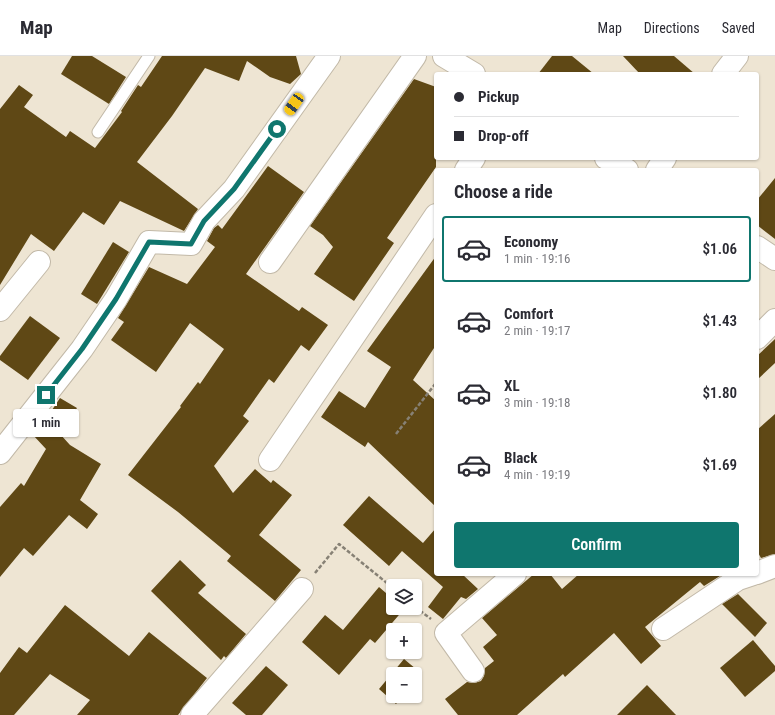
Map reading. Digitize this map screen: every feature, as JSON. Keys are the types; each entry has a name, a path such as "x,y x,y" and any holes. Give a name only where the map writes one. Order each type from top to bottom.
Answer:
{"street":[{"path":"0,453 82,349 116,299 149,242 191,244 204,221 234,189 329,56"},
{"path":"270,262 415,56"},
{"path":"444,56 471,72"},
{"path":"725,72 737,56"},
{"path":"610,160 624,168"},
{"path":"270,460 434,218"},
{"path":"759,248 775,259"},
{"path":"0,310 39,262"},
{"path":"759,336 775,320"},
{"path":"759,572 775,566"},
{"path":"473,671 446,632 513,576"},
{"path":"663,629 738,579 747,576"},
{"path":"192,715 302,588"}],"lane":[{"path":"98,132 148,56"}],"path":[{"path":"396,434 434,386"},
{"path":"302,588 340,544 386,582"}],"building":[{"path":"72,56 92,56 126,77 109,104 61,74"},
{"path":"162,56 296,56 301,74 290,84 270,77 247,61 239,81 205,68 172,116 137,162 198,209 184,231 120,201 104,225 83,212 54,251 31,234 0,285 0,109 19,85 33,95 24,107 66,137 70,131 95,148 122,112 121,111 138,85 141,87"},
{"path":"552,56 572,56 592,72 540,72"},
{"path":"623,56 674,56 693,72 638,72"},
{"path":"414,79 434,86 434,160 436,160 436,167 387,238 394,243 354,301 314,274 333,247 323,235 310,226"},
{"path":"268,166 304,192 246,274 299,311 302,307 328,325 309,351 301,345 274,383 269,379 243,416 249,421 214,466 233,493 255,469 271,483 273,480 292,495 259,535 301,570 275,601 227,561 231,556 178,512 128,475 181,407 180,406 198,382 200,384 224,349 190,323 156,372 111,340 124,322 118,318 149,267 187,284 215,247 207,241 214,228 218,225 222,229"},
{"path":"775,178 775,239 759,227 759,198"},
{"path":"113,242 129,252 97,304 81,294"},
{"path":"434,259 434,348 413,380 434,399 434,505 368,442 365,447 321,417 339,391 365,408 391,367 367,351"},
{"path":"30,316 60,338 28,380 0,360 0,356"},
{"path":"775,339 775,363 759,378 759,354"},
{"path":"60,398 77,408 60,434 70,445 101,464 80,500 98,514 87,529 69,515 33,556 24,548 0,577 0,507 21,483 24,486 46,449 33,435"},
{"path":"775,414 775,554 761,558 759,554 759,428"},
{"path":"369,496 423,543 434,530 434,576 464,576 478,589 466,599 461,597 443,619 428,607 443,587 402,551 389,566 343,525"},
{"path":"180,560 206,585 198,593 246,634 226,658 224,656 221,660 151,591"},
{"path":"532,576 552,576 562,589 577,576 720,576 704,586 700,582 645,627 661,646 641,664 614,633 565,677 563,674 517,715 458,715 445,699 467,682 474,683 481,681 484,676 485,668 494,661 483,647 497,635 482,618"},
{"path":"379,587 386,593 386,615 399,615 392,623 386,623 386,630 375,643 370,639 339,675 302,642 325,615 343,630"},
{"path":"738,594 767,623 755,637 722,604"},
{"path":"65,605 129,656 149,632 207,678 178,715 77,715 90,700 50,674 14,715 0,715 0,673 19,647 27,653"},
{"path":"753,640 775,666 775,671 745,697 720,668"},
{"path":"404,659 414,667 397,667"},
{"path":"266,666 288,685 262,715 246,715 232,703"},
{"path":"386,681 386,695 379,689"},
{"path":"647,685 676,715 617,715"}],"route":[{"path":"46,395 82,349 116,299 149,242 191,244 204,221 234,189 277,129"}]}
